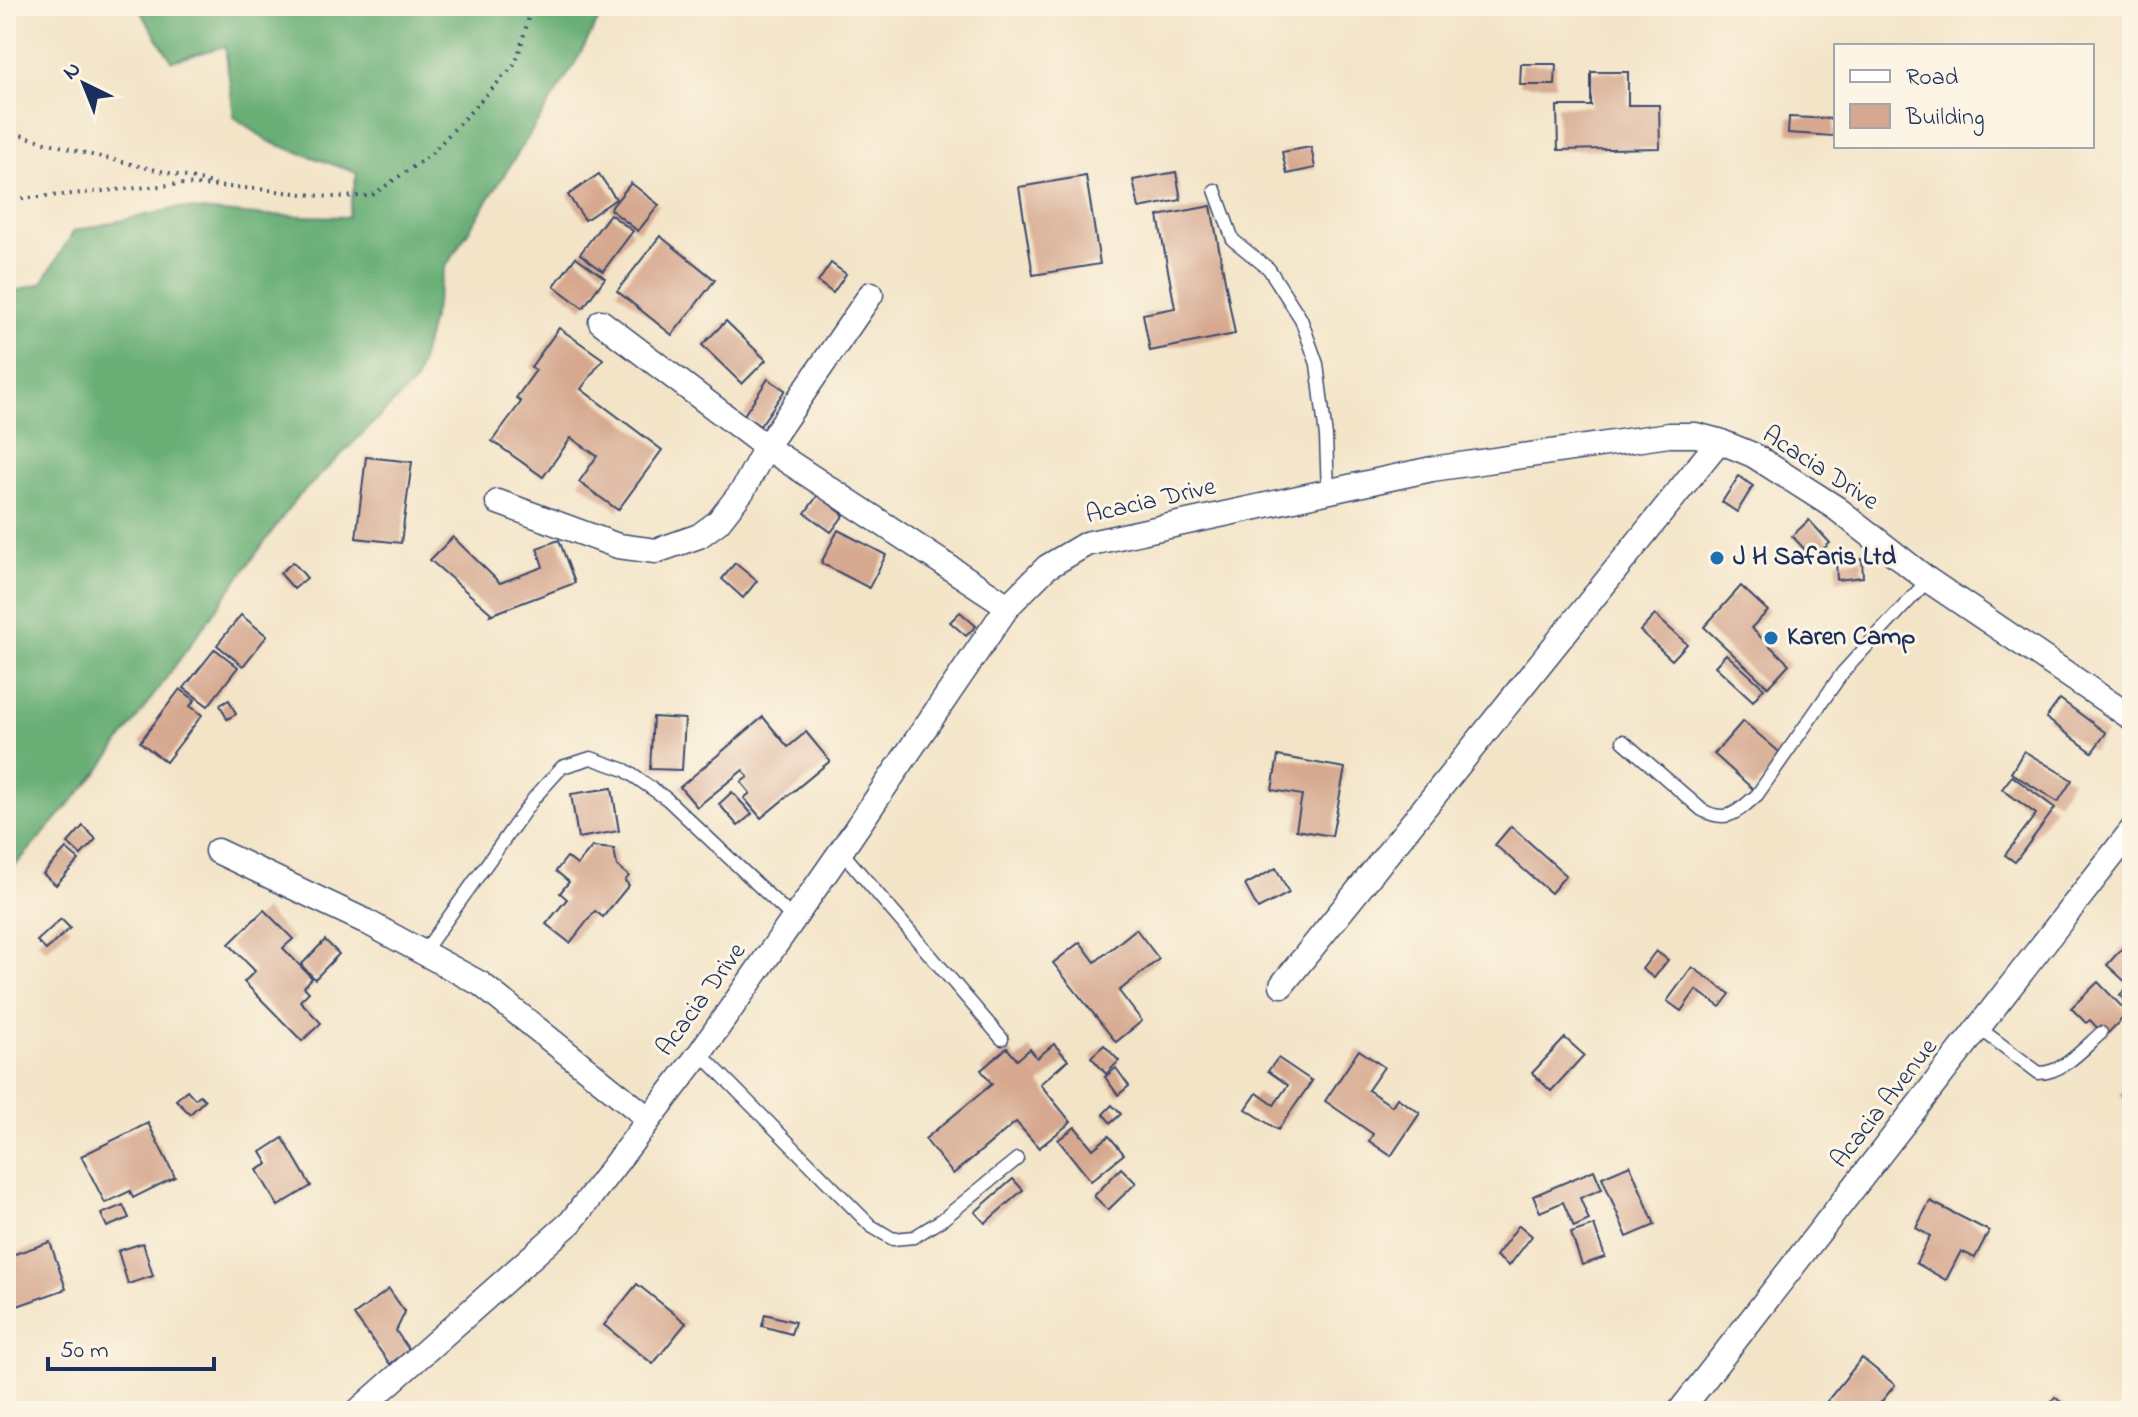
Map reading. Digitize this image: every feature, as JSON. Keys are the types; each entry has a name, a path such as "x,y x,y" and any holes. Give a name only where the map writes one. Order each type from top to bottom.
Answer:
{"street":[{"path":"498,502 618,546 656,551 699,536 718,522 743,490 766,447 871,294"},
{"path":"601,322 766,447 1008,606"},
{"name":"Acacia Drive","path":"358,1411 571,1222 700,1053 1008,606 1047,567 1086,544 1432,469 1669,435 1696,435 1753,455 1836,508 1928,580 2132,718"},
{"path":"1282,985 1719,441"},
{"name":"Acacia Avenue","path":"1680,1411 2132,830"},
{"path":"217,851 365,921 481,984 649,1119"}],"lane":[{"path":"1215,190 1233,240 1269,269 1301,319 1317,364 1326,437 1328,492"},
{"path":"1623,741 1702,810 1725,818 1739,811 1757,795 1843,672 1928,580"},
{"path":"423,953 534,798 562,767 591,758 625,770 667,799 794,919"},
{"path":"841,851 1002,1039"},
{"path":"1979,1028 2039,1073 2059,1068 2101,1033"},
{"path":"700,1053 871,1226 893,1239 914,1237 943,1219 1017,1159"}],"path":[{"path":"6,200 181,184 330,197 371,196 430,155 516,63 532,6"},
{"path":"6,131 92,155 230,187"}],"green space":[{"path":"137,6 606,6 575,63 445,268 416,381 295,500 98,772 6,876 6,294 42,283 74,231 178,208 257,215 348,217 357,173 270,142 234,117 225,46 172,61"}],"building":[{"path":"1521,64 1556,64 1555,85 1520,85"},
{"path":"1591,72 1628,72 1628,105 1659,105 1660,148 1558,150 1557,106 1591,106"},
{"path":"1789,117 1834,119 1833,136 1788,133"},
{"path":"1311,147 1315,168 1287,174 1282,152"},
{"path":"1176,172 1181,200 1139,208 1133,180"},
{"path":"599,174 616,199 585,220 568,195"},
{"path":"1086,176 1100,264 1033,275 1019,187"},
{"path":"631,183 659,205 638,231 610,209"},
{"path":"1211,206 1235,334 1150,351 1143,314 1175,308 1158,216"},
{"path":"610,214 633,231 603,271 580,254"},
{"path":"660,236 715,280 672,335 617,291"},
{"path":"576,257 605,278 583,308 554,286"},
{"path":"831,263 846,274 833,293 818,282"},
{"path":"726,321 766,360 742,384 702,345"},
{"path":"559,328 603,359 581,389 662,450 618,510 579,482 597,456 571,438 543,477 492,441 521,402 516,398 536,370 531,367"},
{"path":"768,379 785,390 760,426 744,415"},
{"path":"366,457 412,462 401,543 356,538"},
{"path":"1739,476 1753,486 1737,512 1722,502"},
{"path":"818,495 844,515 831,532 805,513"},
{"path":"1809,520 1830,543 1813,558 1792,536"},
{"path":"838,530 886,555 869,588 821,563"},
{"path":"453,537 500,583 543,567 537,548 559,540 575,583 490,615 430,560"},
{"path":"1862,559 1863,577 1837,580 1836,561"},
{"path":"293,562 307,578 294,589 280,573"},
{"path":"735,563 757,581 743,598 722,579"},
{"path":"1741,586 1768,611 1751,628 1789,664 1768,687 1704,627"},
{"path":"960,612 976,626 966,636 950,622"},
{"path":"241,615 267,636 243,666 217,645"},
{"path":"1655,615 1687,644 1672,660 1640,631"},
{"path":"215,649 238,667 208,706 184,688"},
{"path":"1726,654 1764,688 1753,701 1715,666"},
{"path":"180,689 195,700 190,706 202,715 166,762 140,742"},
{"path":"2060,699 2106,733 2092,752 2046,718"},
{"path":"229,700 236,714 227,719 220,705"},
{"path":"653,717 685,719 682,770 650,769"},
{"path":"763,717 788,747 806,732 830,761 761,818 744,798 750,793 741,782 748,777 743,770 697,807 680,787"},
{"path":"1743,721 1784,756 1754,790 1714,754"},
{"path":"2024,751 2072,780 2058,802 2011,773"},
{"path":"1278,756 1345,768 1332,836 1296,830 1302,795 1272,790"},
{"path":"2012,776 2055,808 2015,862 2005,855 2036,814 2002,789"},
{"path":"612,788 619,831 578,838 571,794"},
{"path":"732,792 752,814 738,826 719,804"},
{"path":"83,826 96,839 81,855 68,843"},
{"path":"1511,826 1566,875 1551,893 1495,845"},
{"path":"592,847 614,849 617,866 629,876 625,881 629,885 603,917 595,911 570,943 546,924 567,899 560,893 569,882 556,871 567,857 577,865"},
{"path":"66,849 79,860 56,885 43,874"},
{"path":"1276,868 1289,893 1258,909 1245,885"},
{"path":"264,910 293,939 283,948 312,978 304,987 309,992 300,1001 321,1023 302,1041 244,982 255,971 229,944"},
{"path":"61,919 70,928 46,950 37,941"},
{"path":"1136,929 1159,959 1119,991 1142,1021 1116,1042 1053,963 1080,942 1095,962"},
{"path":"2132,937 2132,1005 2120,995 2129,985 2107,965"},
{"path":"325,940 339,954 315,979 301,965"},
{"path":"1656,951 1668,960 1654,978 1642,969"},
{"path":"1692,967 1730,994 1720,1007 1696,990 1681,1011 1667,1001"},
{"path":"2098,982 2128,1013 2105,1036 2090,1020 2086,1023 2071,1008"},
{"path":"1565,1038 1584,1055 1551,1091 1532,1073"},
{"path":"1054,1044 1068,1060 1040,1084 1071,1122 1039,1148 1016,1122 953,1174 925,1139 992,1084 981,1070 1007,1048 1017,1060 1030,1049 1037,1058"},
{"path":"1104,1045 1119,1061 1106,1074 1091,1057"},
{"path":"1359,1050 1384,1067 1368,1090 1392,1106 1397,1098 1420,1113 1391,1156 1369,1141 1373,1134 1325,1101"},
{"path":"1278,1058 1312,1081 1278,1130 1246,1109 1257,1093 1274,1105 1288,1085 1268,1071"},
{"path":"1116,1068 1129,1086 1118,1095 1105,1077"},
{"path":"2130,1082 2132,1084 2132,1109 2120,1094"},
{"path":"187,1090 195,1099 200,1095 205,1100 190,1114 176,1100"},
{"path":"1112,1105 1121,1114 1111,1123 1103,1114"},
{"path":"148,1123 175,1177 133,1198 130,1191 105,1203 81,1156"},
{"path":"1075,1127 1093,1149 1109,1136 1124,1154 1091,1181 1058,1140"},
{"path":"283,1138 311,1186 278,1206 257,1170 268,1164 261,1152"},
{"path":"1630,1165 1655,1225 1627,1237 1602,1177"},
{"path":"1121,1168 1136,1183 1108,1210 1094,1196"},
{"path":"1594,1170 1602,1189 1580,1198 1589,1220 1574,1227 1563,1202 1540,1212 1533,1196"},
{"path":"1013,1179 1023,1190 985,1223 975,1212"},
{"path":"1930,1201 1989,1231 1975,1258 1961,1251 1946,1280 1916,1263 1930,1236 1916,1228"},
{"path":"123,1205 129,1218 107,1227 101,1214"},
{"path":"1519,1225 1532,1236 1509,1266 1496,1256"},
{"path":"1594,1225 1605,1257 1582,1265 1571,1233"},
{"path":"50,1242 66,1289 6,1310 6,1257"},
{"path":"143,1243 153,1276 128,1284 118,1251"},
{"path":"637,1284 686,1323 653,1364 604,1325"},
{"path":"389,1289 405,1312 396,1331 409,1350 390,1364 354,1315"},
{"path":"765,1314 795,1322 791,1334 762,1326"},
{"path":"1862,1358 1895,1385 1874,1411 1819,1411"},
{"path":"2055,1397 2071,1411 2043,1411"}],"place":[{"name":"J H Safaris Ltd","path":"1717,558"},
{"name":"Karen Camp","path":"1771,638"}]}
